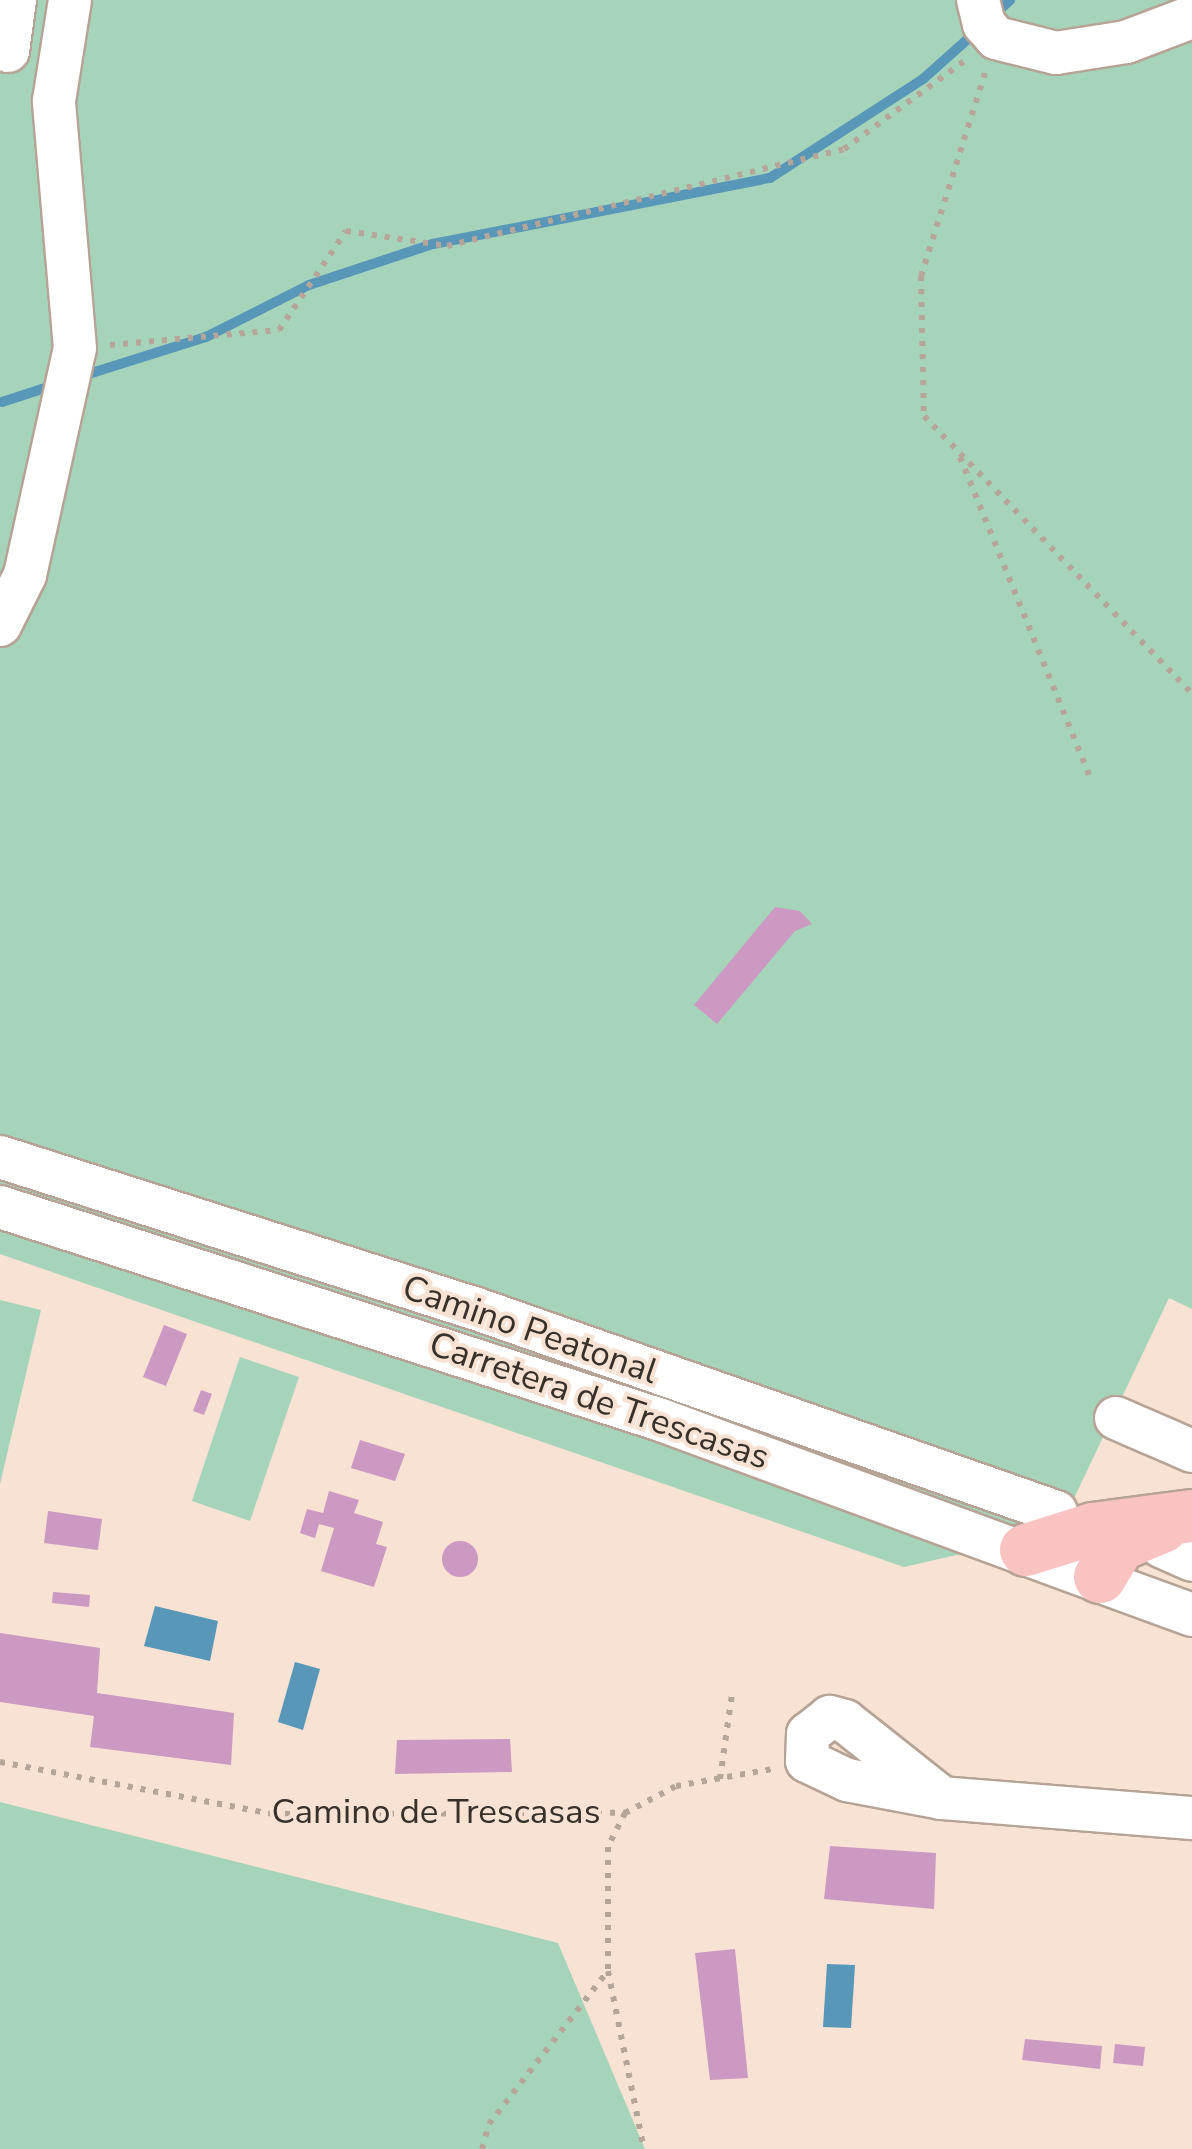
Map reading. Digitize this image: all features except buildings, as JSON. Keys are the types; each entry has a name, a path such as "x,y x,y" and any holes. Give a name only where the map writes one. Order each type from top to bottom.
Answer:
{"main road":[{"path":"1041,1531 1094,1529 1184,1534"},
{"path":"1100,1577 1119,1545 1184,1534"}],"street":[{"path":"8,51 14,0"},
{"path":"0,625 25,576 75,348 54,101 70,0"},
{"path":"978,0 984,24 996,38 1056,53 1126,42 1192,18"},
{"name":"Camino Peatonal","path":"0,1157 470,1307 1041,1531"},
{"name":"Carretera de Trescasas","path":"0,1208 644,1414 1041,1531 1100,1577 1192,1615"},
{"path":"1116,1418 1192,1451"},
{"path":"807,1761 846,1780 942,1798 1192,1818"}],"path":[{"path":"75,348 279,330 346,232 448,246 844,150 996,38"},
{"path":"996,38 921,276 924,416 1192,694"},
{"path":"958,451 1091,780"},
{"path":"720,1779 732,1694"},
{"name":"Camino de Trescasas","path":"0,1762 272,1814 625,1813 676,1786 807,1761"},
{"path":"625,1813 608,1848 608,1971 644,2149"},
{"path":"482,2149 489,2124 608,1971"}],"green space":[{"path":"0,0 1192,0 1192,1309 1169,1298 1058,1532 904,1567 0,1254"},
{"path":"0,1300 41,1310 0,1484"},
{"path":"240,1357 299,1377 250,1521 192,1501"},
{"path":"0,1802 558,1943 645,2149 0,2149"}],"water":[{"path":"155,1606 218,1621 210,1661 144,1646"},
{"path":"295,1662 320,1669 303,1730 278,1722"},
{"path":"827,1964 855,1965 851,2028 823,2027"}],"waterway":[{"path":"994,15 1010,0"},
{"path":"79,377 206,337 309,285 433,244 770,178 923,79 978,30"},
{"path":"2,402 54,385"}]}
